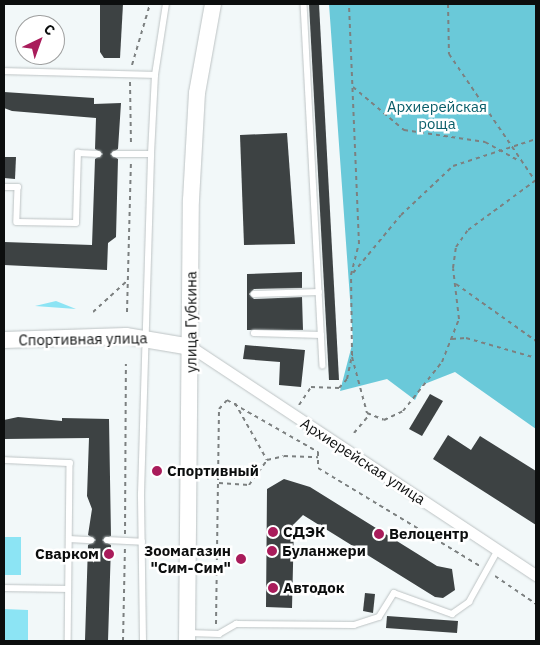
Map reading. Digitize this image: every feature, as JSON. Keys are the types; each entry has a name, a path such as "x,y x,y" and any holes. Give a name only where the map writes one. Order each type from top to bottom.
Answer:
{"main road":[{"name":"улица Губкина","path":"187,637 197,93 213,4"},
{"name":"Спортивная улица","path":"4,340 148,337 191,347"}],"street":[{"name":"Архиерейская улица","path":"191,347 536,575"}],"lane":[{"path":"143,641 142,542 151,154 155,75 166,4"},
{"path":"304,4 323,366"},
{"path":"4,71 155,75"},
{"path":"4,186 18,187 17,222 76,223 78,153 98,154"},
{"path":"115,154 151,154"},
{"path":"254,294 319,292"},
{"path":"254,333 321,335"},
{"path":"4,460 70,463 68,641"},
{"path":"69,539 91,540"},
{"path":"108,540 142,542"},
{"path":"187,637 215,633 236,624 354,624 379,617 394,593 452,614 469,602 498,550"},
{"path":"4,588 68,589"}],"path":[{"path":"349,4 359,244 351,275 352,354 361,402 370,414 384,420 403,411 437,370 452,339 459,319 456,284 456,247 468,230 536,181 509,148 496,121 448,54 448,4"},
{"path":"353,87 404,130 485,142 520,162"},
{"path":"351,275 435,180 453,166 501,152 536,139"},
{"path":"93,312 128,280"},
{"path":"456,284 536,341"},
{"path":"452,339 466,338 536,358"},
{"path":"299,405 311,387 339,388 347,379 352,354"},
{"path":"123,641 126,364"},
{"path":"234,401 267,460"},
{"path":"215,633 219,409 221,403 234,401 318,452 318,468 486,570 536,604"},
{"path":"354,433 370,414"},
{"path":"218,484 249,485 267,460 284,456 318,457"}],"shaded area":[{"path":"56,301 76,309 35,306"},
{"path":"4,537 21,537 21,575 4,575"},
{"path":"4,609 28,610 28,641 4,641"}],"green space":[{"name":"Архиерейская роща","path":"329,4 536,4 536,429 455,372 422,385 415,400 387,379 340,391 353,341"}],"building":[{"path":"100,4 123,4 120,58 104,58 100,52"},
{"path":"309,4 319,4 339,380 329,380"},
{"path":"4,92 94,98 94,104 121,103 118,149 110,154 118,159 116,237 108,243 107,270 4,265 4,242 92,245 95,159 103,154 95,149 96,118 12,111 4,108"},
{"path":"287,133 295,244 244,245 240,135"},
{"path":"4,157 16,157 15,179 4,178"},
{"path":"302,272 302,288 254,289 249,294 254,299 302,297 303,330 247,330 247,274"},
{"path":"245,345 305,350 301,387 279,385 280,362 243,359"},
{"path":"430,394 443,401 422,436 409,429"},
{"path":"18,417 62,421 62,418 109,419 111,536 102,540 111,545 108,641 85,640 88,545 96,540 88,535 92,509 87,496 89,438 4,439 4,420"},
{"path":"448,435 471,450 480,436 536,471 536,525 433,459"},
{"path":"284,479 310,487 437,566 452,569 455,590 443,598 435,597 303,515 294,524 292,608 266,607 267,489"},
{"path":"365,593 375,594 373,613 363,611"},
{"path":"387,616 458,621 457,633 386,628"}],"place":[{"name":"Спортивный","path":"157,471"},
{"name":"СДЭК","path":"273,532"},
{"name":"Велоцентр","path":"379,534"},
{"name":"Буланжери","path":"272,551"},
{"name":"Сварком","path":"109,554"},
{"name":"Зоомагазин \"Сим-Сим\"","path":"241,559"},
{"name":"Автодок","path":"273,588"}]}
